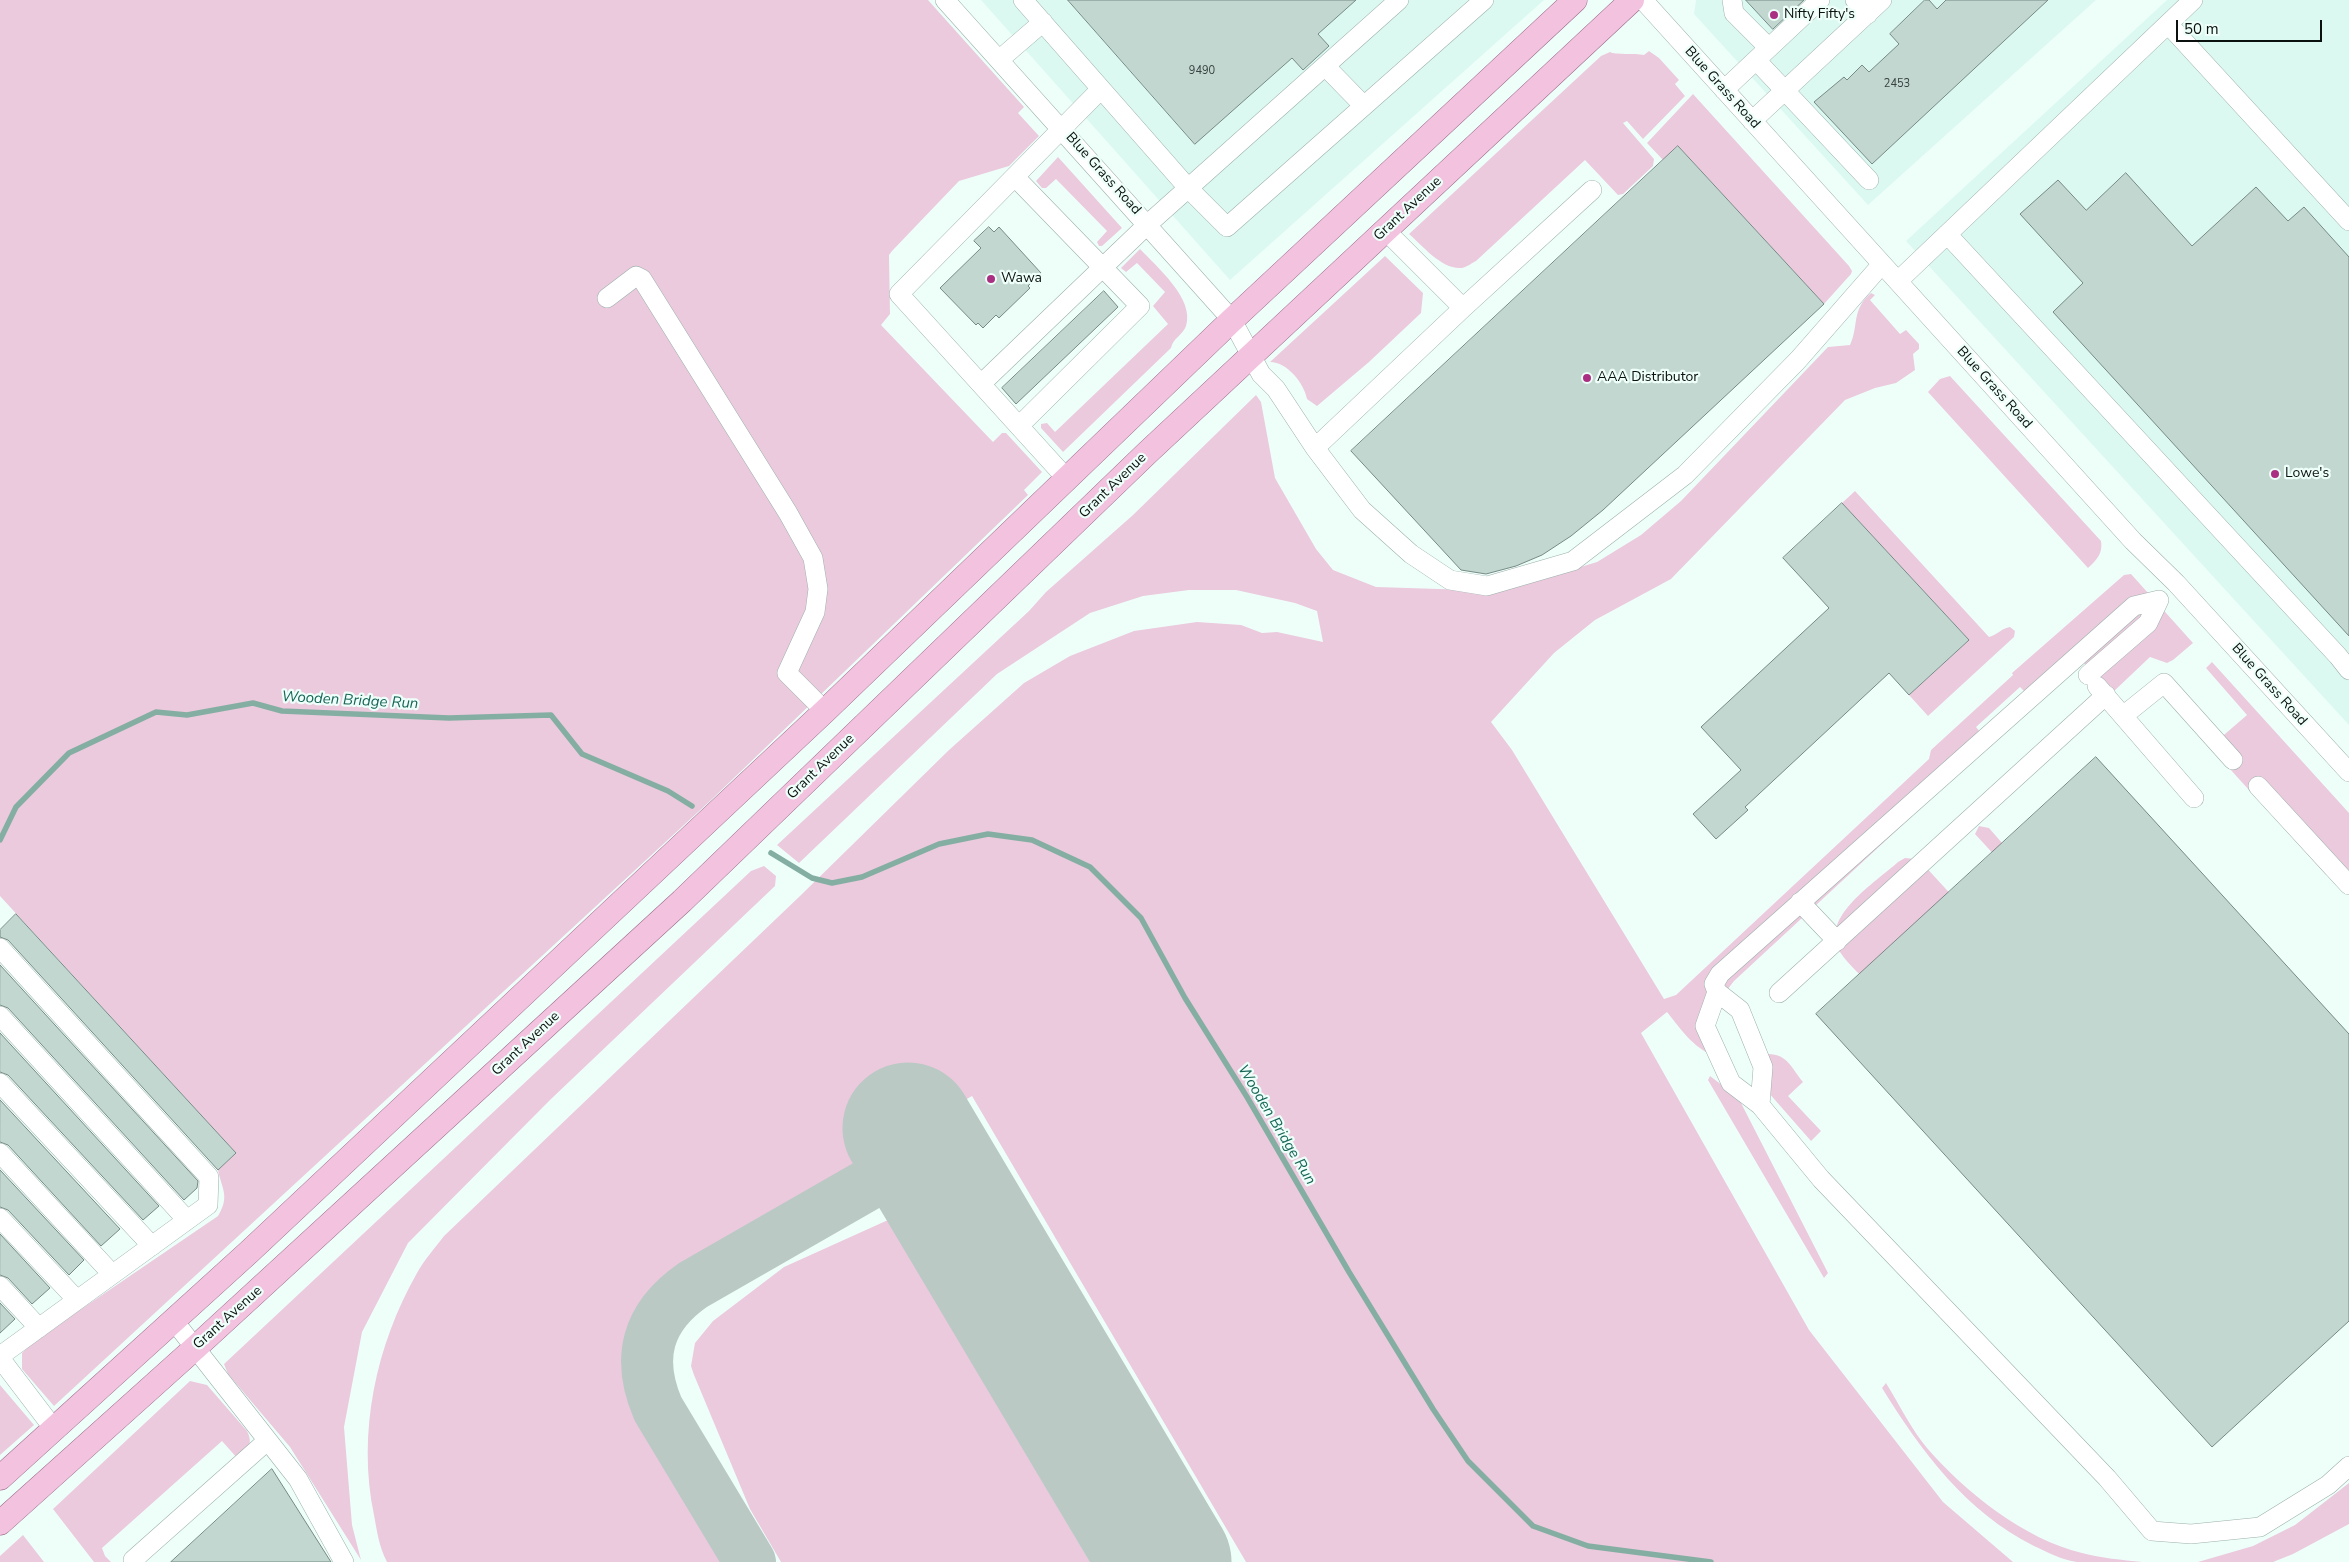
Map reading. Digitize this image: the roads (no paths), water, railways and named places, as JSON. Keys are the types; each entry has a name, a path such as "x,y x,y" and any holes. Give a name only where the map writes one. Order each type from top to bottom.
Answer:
{"main road":[{"path":"0,1478 174,1321 825,711 1232,320 1575,0"},
{"name":"Grant Avenue","path":"0,1523 196,1348 682,901 1147,453 1632,0"}],"street":[{"name":"Blue Grass Road","path":"945,0 1148,224 1232,320 1251,356 1315,448 1362,510 1411,554 1450,580 1487,586 1573,561 1685,475 1798,360 1882,264"},
{"path":"1023,0 1188,189 1227,227 1484,0"},
{"path":"981,384 1148,224 1399,0"},
{"name":"Blue Grass Road","path":"1643,0 2133,541 2176,583 2349,772"},
{"path":"1732,0 1734,13 1763,54 1785,90 1869,180"},
{"path":"1724,90 1820,0"},
{"path":"1855,0 1868,14"},
{"path":"1752,121 1882,0"},
{"path":"1898,281 2193,0"},
{"path":"999,60 1042,22"},
{"path":"2168,24 2349,221"},
{"path":"1326,67 1364,106"},
{"path":"1066,478 899,294 1101,89"},
{"path":"1015,177 1140,306 1019,426"},
{"path":"1315,448 1463,308 1592,190"},
{"path":"1385,230 1463,308"},
{"path":"1947,234 2332,648 2349,670"},
{"path":"607,298 636,276 642,279 788,513 813,558 818,589 815,612 787,673 825,711"},
{"path":"2088,675 2148,623 2159,600 2176,583"},
{"path":"1760,1105 1763,1067 1740,1010 1717,992 1714,984 1720,974 2134,606 2159,600"},
{"path":"2073,659 2194,798"},
{"path":"2123,716 2164,683 2233,760"},
{"path":"1779,993 2106,696"},
{"path":"2258,786 2349,885"},
{"path":"1800,902 1837,941"},
{"path":"0,948 208,1177 208,1205 0,1357 54,1429"},
{"path":"1717,992 1705,1026 1731,1082 1760,1105 1821,1178 2107,1478 2152,1531 2191,1534 2260,1527 2328,1485 2349,1466"},
{"path":"0,1016 187,1220"},
{"path":"0,1083 152,1246"},
{"path":"0,1153 112,1274"},
{"path":"0,1218 77,1300"},
{"path":"0,1286 39,1328"},
{"path":"174,1321 298,1479 344,1562"},
{"path":"136,1562 133,1560 268,1441"}],"waterway":[{"name":"Wooden Bridge Run","path":"0,840 16,807 69,753 156,712 187,715 253,703 282,711 449,718 551,715 582,754 668,791 692,806"},
{"name":"Wooden Bridge Run","path":"771,853 812,878 832,883 862,877 939,844 988,834 1032,840 1090,867 1141,918 1185,998 1247,1097 1349,1272 1433,1409 1468,1461 1533,1526 1588,1546 1711,1562"}],"place":[{"name":"Nifty Fifty's","path":"1774,15"},
{"name":"Wawa","path":"991,279"},
{"name":"AAA Distributor","path":"1587,378"},
{"name":"Lowe's","path":"2275,474"}]}
